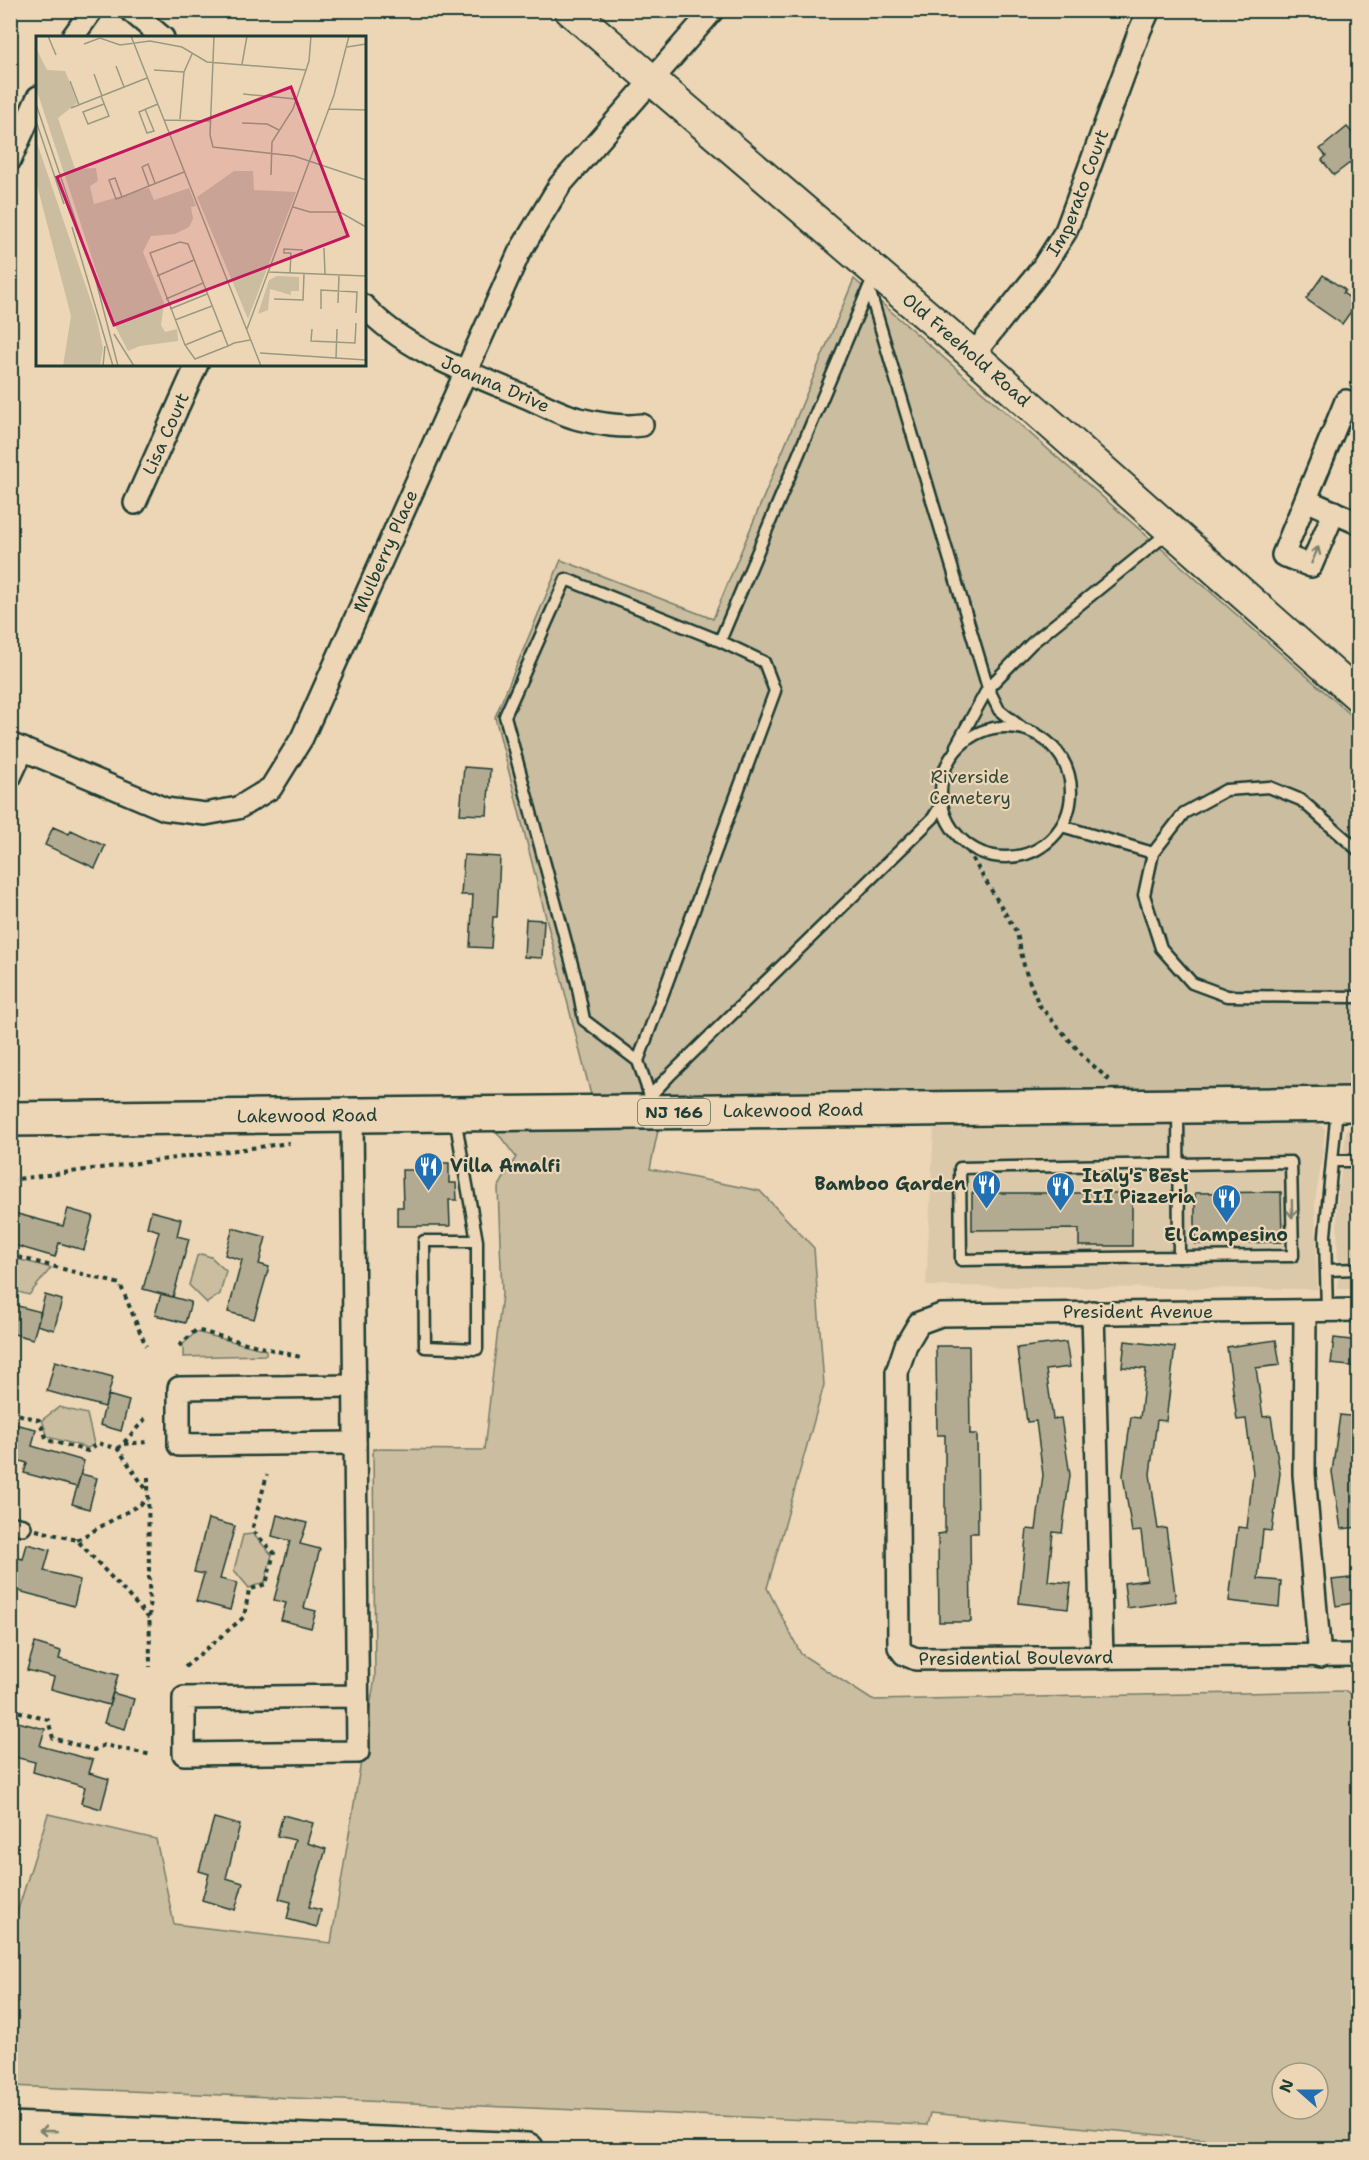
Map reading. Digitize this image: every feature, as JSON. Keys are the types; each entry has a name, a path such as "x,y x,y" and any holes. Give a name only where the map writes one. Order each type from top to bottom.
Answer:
{"main road":[{"name":"Old Freehold Road","path":"570,10 872,280 972,355 1359,696"},
{"name":"Lakewood Road","path":"10,1119 454,1114 648,1104 1178,1107 1348,1104"},
{"path":"10,2129 527,2150"}],"street":[{"path":"73,36 92,10"},
{"path":"130,10 162,36"},
{"name":"Mulberry Place","path":"17,746 165,809 205,814 238,808 271,788 302,738 519,253 560,185 713,10"},
{"name":"Imperato Court","path":"972,355 1043,267 1066,231 1149,10"},
{"path":"10,160 36,102"},
{"name":"Joanna Drive","path":"366,308 378,320 413,345 466,371 577,418 625,427 642,425"},
{"name":"Lisa Court","path":"135,503 196,366"},
{"path":"1334,512 1311,566 1283,555 1347,402"},
{"path":"1306,500 1359,523"},
{"path":"10,777 17,746"},
{"path":"352,1115 358,1752 184,1754 184,1698 357,1696"},
{"name":"President Avenue","path":"919,1323 941,1315 1359,1310"},
{"path":"1305,1311 1304,1474 1320,1657"},
{"path":"1093,1312 1102,1658"},
{"name":"Presidential Boulevard","path":"919,1323 906,1345 897,1372 899,1647 904,1654 916,1659 1359,1656"},
{"path":"355,1386 179,1388 180,1445 355,1443"}],"lane":[{"path":"720,641 872,280"},
{"path":"872,280 988,688 999,710 1023,729"},
{"path":"947,762 960,745 974,735 989,729 1006,726 1041,736 1056,749 1066,766 1071,785 1071,805 1062,826 1048,843 1028,854 1005,858 983,855 963,843 949,825 941,805 941,783 947,762 988,688 1032,643 1172,530"},
{"path":"638,1062 584,1020 578,983 505,716 566,579 720,641 764,662 775,691 638,1062 648,1104"},
{"path":"1359,850 1301,800 1269,787 1226,790 1184,813 1153,853 1144,895 1161,948 1192,983 1227,996 1359,997"},
{"path":"648,1104 933,818 941,805"},
{"path":"1062,826 1153,853"},
{"path":"1327,1311 1325,1235 1332,1161 1348,1104"},
{"path":"1178,1107 1179,1257"},
{"path":"454,1114 477,1241 477,1349 425,1347 424,1241 477,1241"},
{"path":"1332,1161 1359,1161"},
{"path":"1291,1162 1293,1256 961,1260 960,1168 1178,1164 1291,1162"},
{"path":"1326,1270 1359,1269"}],"path":[{"path":"963,843 1017,933 1025,970 1040,1005 1085,1058 1137,1107"},
{"path":"10,1180 291,1143"},
{"path":"10,1255 120,1284 146,1346"},
{"path":"179,1346 196,1330 300,1357"},
{"path":"10,1412 39,1420 46,1440 88,1451 98,1443 118,1449 148,1493"},
{"path":"118,1449 147,1417"},
{"path":"123,1444 147,1442"},
{"path":"186,1667 244,1617 249,1590 266,1584 274,1553 252,1530 267,1475"},
{"path":"148,1477 150,1667"},
{"path":"77,1540 148,1500"},
{"path":"17,1525 77,1540 150,1619"},
{"path":"10,1710 48,1720 52,1738 94,1750 104,1744 152,1755"}],"shaded area":[{"path":"1319,1123 1325,1130 1315,1201 1317,1289 926,1286 934,1129"},
{"path":"1354,1123 1358,1123 1358,1289 1338,1289 1337,1205 1346,1131"}],"green space":[{"name":"Riverside Cemetery","path":"854,279 1358,721 1358,1089 591,1095 495,717 561,560 713,619"},
{"path":"658,1130 650,1169 760,1191 814,1248 824,1385 767,1588 801,1654 872,1700 1346,1691 1358,1698 1358,2149 1304,2149 930,2113 927,2125 11,2086 11,1932 48,1814 156,1839 174,1924 331,1943 375,1677 373,1449 484,1450 502,1294 498,1188 516,1157 496,1131"},
{"path":"201,1254 211,1257 226,1271 220,1294 207,1303 189,1285 197,1256"},
{"path":"10,1257 51,1268 29,1295 11,1290"},
{"path":"196,1332 266,1350 266,1355 183,1357 183,1344"},
{"path":"59,1407 87,1414 94,1444 88,1448 48,1437 42,1420"},
{"path":"253,1534 272,1555 265,1582 249,1588 234,1570 243,1535"}],"building":[{"path":"1347,127 1359,140 1359,156 1334,175 1322,160 1326,156 1320,149"},
{"path":"1323,275 1345,290 1343,293 1357,303 1342,324 1306,299"},
{"path":"464,767 490,769 487,815 460,814"},
{"path":"53,827 69,834 71,830 105,846 95,868 45,845"},
{"path":"464,855 500,857 497,917 493,917 491,948 470,947 473,895 461,895"},
{"path":"526,919 544,920 542,958 524,957"},
{"name":"Villa Amalfi","path":"415,1163 449,1163 449,1183 456,1183 457,1200 449,1200 450,1226 397,1226 397,1207 403,1207 402,1170 415,1170"},
{"path":"1281,1192 1282,1242 1195,1244 1195,1193"},
{"path":"972,1193 1132,1193 1132,1246 1079,1246 1079,1229 972,1230"},
{"path":"68,1209 93,1216 84,1250 59,1243 55,1257 10,1244 10,1212 63,1226"},
{"path":"151,1211 181,1219 177,1236 189,1239 173,1297 143,1289 159,1231 147,1227"},
{"path":"233,1228 266,1237 259,1264 269,1267 254,1319 228,1312 242,1260 225,1255"},
{"path":"161,1294 191,1302 185,1323 155,1315"},
{"path":"45,1295 62,1300 54,1330 37,1325"},
{"path":"10,1304 41,1312 33,1339 10,1333"},
{"path":"1334,1338 1359,1341 1359,1367 1331,1364"},
{"path":"1276,1340 1280,1365 1256,1368 1263,1417 1271,1416 1280,1473 1272,1531 1263,1530 1258,1579 1281,1581 1279,1607 1229,1601 1238,1527 1247,1528 1253,1473 1246,1419 1237,1420 1227,1347"},
{"path":"1125,1341 1175,1347 1166,1421 1157,1420 1150,1474 1158,1529 1166,1528 1176,1601 1127,1608 1124,1583 1147,1580 1141,1531 1132,1532 1123,1475 1131,1417 1140,1418 1146,1369 1122,1367"},
{"path":"1066,1342 1070,1367 1046,1370 1053,1419 1061,1418 1070,1475 1062,1533 1053,1532 1048,1581 1071,1583 1068,1609 1019,1603 1027,1529 1036,1530 1043,1475 1036,1421 1027,1422 1017,1348"},
{"path":"936,1346 969,1346 970,1434 977,1434 978,1533 970,1533 971,1622 939,1622 938,1534 945,1533 945,1435 937,1435"},
{"path":"55,1361 113,1377 105,1407 47,1391"},
{"path":"108,1395 129,1401 121,1431 100,1425"},
{"path":"1340,1415 1359,1417 1359,1527 1341,1529 1332,1472"},
{"path":"10,1423 36,1429 32,1446 84,1461 77,1487 24,1473 27,1463 10,1458"},
{"path":"81,1474 97,1478 89,1509 72,1504"},
{"path":"277,1515 307,1523 300,1544 320,1549 304,1608 316,1611 311,1628 281,1620 286,1603 274,1600 290,1541 272,1536"},
{"path":"208,1519 235,1526 220,1579 237,1583 230,1610 196,1601 204,1574 194,1572"},
{"path":"27,1544 50,1550 44,1571 80,1580 74,1606 15,1590 18,1578 10,1576 10,1556 23,1559"},
{"path":"1359,1577 1359,1602 1336,1606 1332,1580"},
{"path":"35,1643 61,1651 59,1659 118,1675 109,1705 51,1689 54,1677 27,1670"},
{"path":"113,1693 134,1699 125,1729 104,1723"},
{"path":"10,1720 45,1729 40,1746 93,1760 89,1773 109,1779 101,1809 81,1803 85,1787 33,1772 35,1762 10,1756"},
{"path":"283,1815 313,1823 307,1843 326,1849 309,1907 321,1910 317,1927 287,1919 291,1902 279,1899 295,1840 277,1836"},
{"path":"214,1818 240,1825 226,1878 243,1883 235,1910 202,1900 209,1874 199,1871"}],"place":[{"name":"Villa Amalfi","path":"429,1192"},
{"name":"Bamboo Garden","path":"987,1210"},
{"name":"Italy's Best III Pizzeria","path":"1061,1212"},
{"name":"El Campesino","path":"1226,1224"}]}
